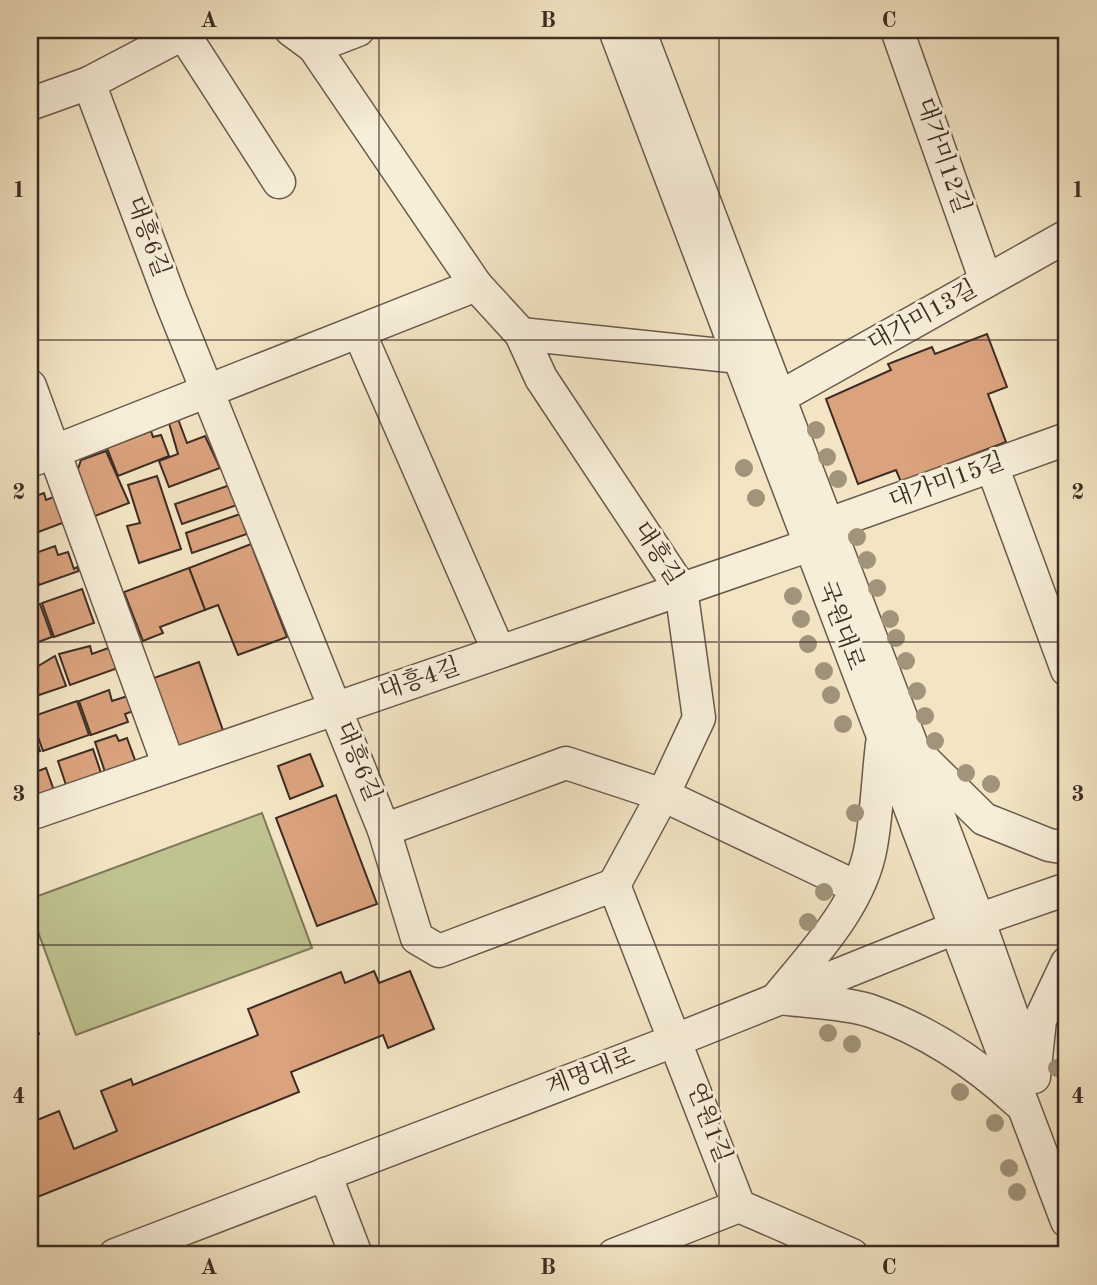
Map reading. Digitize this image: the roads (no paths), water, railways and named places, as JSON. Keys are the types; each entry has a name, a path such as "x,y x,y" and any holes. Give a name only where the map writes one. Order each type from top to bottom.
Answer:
{"street":[{"path":"303,38 358,30"},
{"name":"국원대로","path":"615,30 739,357 818,535 967,924 1034,1077 1067,1166"},
{"name":"국원대로","path":"639,30 778,398 818,535"},
{"name":"대가미12길","path":"897,30 986,281"},
{"path":"30,104 89,83 187,32 279,182"},
{"name":"대흥길","path":"303,38 476,285 521,334 541,377 681,589 699,718 663,795 614,885"},
{"name":"대흥6길","path":"89,83 208,391 384,830 417,937 439,951 614,885"},
{"name":"대가미13길","path":"778,398 986,281 1066,241"},
{"path":"41,456 476,285"},
{"path":"359,332 499,652"},
{"path":"521,334 739,357"},
{"path":"30,386 41,456 169,766"},
{"name":"대가미15길","path":"818,535 1067,439"},
{"path":"992,466 1067,670"},
{"name":"대흥4길","path":"30,814 681,589 818,535"},
{"path":"778,998 834,928 856,887 871,848 896,743 984,819 1049,845 1067,848"},
{"path":"384,830 566,763 663,795 856,887"},
{"path":"614,885 677,1040"},
{"name":"계명대로","path":"115,1255 677,1040 967,924 1067,889"},
{"name":"국원대로","path":"967,924 1025,1109 1067,1222"},
{"path":"1034,1077 1040,1020 1067,963"},
{"path":"778,998 869,1011 954,1052 988,1073 1025,1109"},
{"name":"연원1길","path":"677,1040 739,1206"},
{"path":"325,1174 356,1255"},
{"path":"614,1255 739,1206 852,1255"}]}
